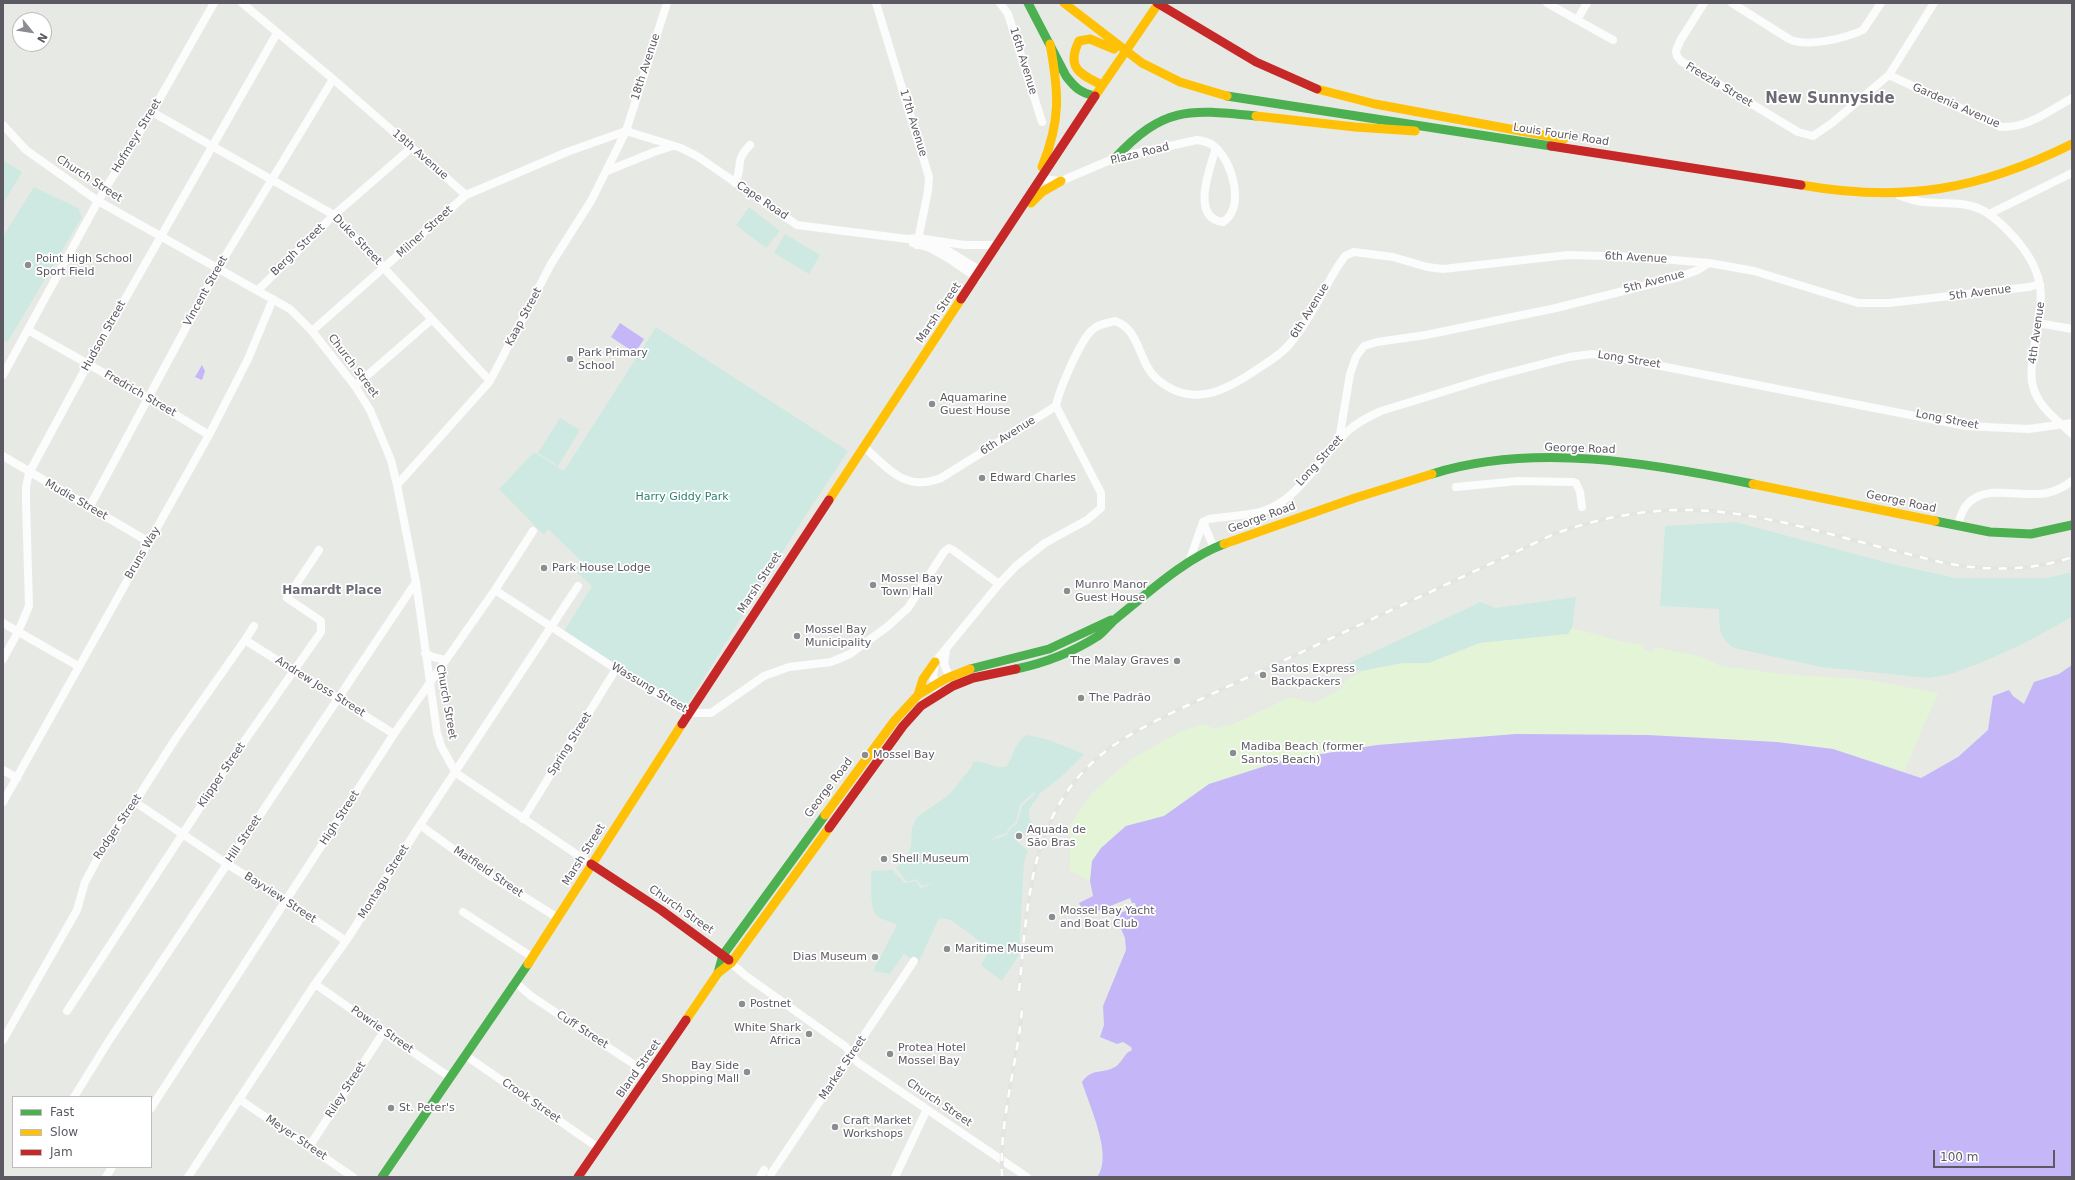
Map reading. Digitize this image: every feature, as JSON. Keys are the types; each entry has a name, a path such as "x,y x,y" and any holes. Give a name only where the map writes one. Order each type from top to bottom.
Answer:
{"street":[{"name":"Hofmeyr Street","path":"3,375 98,201 152,112 214,3"},
{"name":"19th Avenue","path":"242,3 333,79 466,195"},
{"name":"18th Avenue","path":"626,131 667,3"},
{"name":"17th Avenue","path":"876,3 929,177 928,191 917,241"},
{"name":"16th Avenue","path":"1000,3 1008,14 1042,122"},
{"path":"1028,3 1066,76 1074,87 1082,93 1095,96"},
{"name":"Louis Fourie Road","path":"1064,3 1142,63 1180,82 1214,93 1248,100 1470,132 1821,188 1893,194 1950,188 2009,173 2048,157 2072,144"},
{"path":"1158,3 1282,76 1338,96 1821,188"},
{"name":"Marsh Street","path":"382,1177 516,982 689,713 1095,96 1158,3"},
{"path":"1548,3 1613,40"},
{"path":"1577,20 1587,3"},
{"name":"Freezia Street","path":"1704,3 1680,41 1676,51 1677,56 1681,61 1805,135 1813,136 1818,133 1889,75"},
{"path":"1732,3 1789,39 1799,43 1822,42 1863,30 1881,3"},
{"path":"1889,75 1934,3"},
{"name":"Hudson Street","path":"3,659 18,632 29,606 26,487 29,473 88,364 277,33"},
{"path":"1102,86 1082,74 1074,66 1073,51 1079,41 1090,39 1102,42 1142,63"},
{"path":"1027,199 1053,140 1058,117 1058,86 1050,44"},
{"name":"Gardenia Avenue","path":"1889,75 2002,127 2013,128 2026,125 2072,98"},
{"name":"Vincent Street","path":"89,508 218,268 273,180 333,79"},
{"name":"Duke Street","path":"152,112 334,215 431,320 490,381"},
{"path":"1115,158 1134,137 1148,126 1163,119 1185,113 1228,114 1403,131 1470,132"},
{"name":"Church Street","path":"3,125 26,150 98,201 161,235 290,309 312,331 355,386 370,410 380,431 397,485 416,582 429,683 441,746 456,773 661,910 723,955 746,976 846,1047 857,1062 1016,1168 1027,1177"},
{"name":"Cape Road","path":"626,131 674,146 697,156 783,216 802,226 917,241 964,245 998,245"},
{"name":"Kaap Street","path":"397,485 490,381 551,264 591,201 626,131"},
{"path":"466,195 567,152 626,131"},
{"name":"Plaza Road","path":"1041,179 1061,181 1115,158 1197,140 1206,142 1216,148"},
{"path":"735,183 740,173 740,156 750,145"},
{"path":"607,171 654,152 674,146"},
{"name":"Bergh Street","path":"258,290 334,215 411,148"},
{"path":"1216,148 1233,180 1235,198 1234,212 1230,218 1223,222 1213,219 1208,214 1204,206 1209,172 1216,148"},
{"path":"1989,214 2072,173"},
{"path":"1008,229 1042,192 1061,181"},
{"name":"4th Avenue","path":"1893,194 1924,202 1967,205 1989,214 2011,233 2024,249 2035,267 2040,284 2042,300 2032,367 2032,382 2044,408 2072,434"},
{"name":"Milner Street","path":"312,331 466,195"},
{"name":"Cape Road","path":"917,241 979,274"},
{"name":"Cape Road","path":"931,241 979,274"},
{"name":"6th Avenue","path":"864,447 888,469 907,482 918,484 928,483 941,478 1056,406 1062,387 1088,334 1094,328 1115,321 1129,329 1149,369 1156,378 1177,391 1187,395 1197,396 1235,386 1287,347 1298,333 1345,256 1354,252 1393,257 1427,267 1443,269 1568,255 1638,257 1709,263"},
{"name":"5th Avenue","path":"1339,440 1350,374 1356,357 1364,346 1377,342 1426,335 1556,308 1679,277 1698,270 1709,263 1754,271 1858,303 1889,303 2029,287 2040,284"},
{"name":"Bruns Way","path":"3,802 209,435 248,359 273,299"},
{"path":"355,386 431,320"},
{"path":"2038,323 2072,329"},
{"name":"Fredrich Street","path":"28,330 148,398 209,435"},
{"name":"Long Street","path":"1203,522 1209,519 1263,511 1278,504 1295,489 1350,429 1381,411 1524,367 1568,357 1592,354 1766,386 1966,426 2028,429 2072,423"},
{"path":"918,695 923,679 935,662 999,584 1016,566 1045,543 1087,520 1101,508 1101,493 1056,406"},
{"name":"Mudie Street","path":"3,456 29,473 149,542"},
{"name":"George Road","path":"731,962 903,726 921,706 939,693 973,678 1014,671 1053,660 1099,634 1116,618 1189,562 1214,548 1354,498 1444,470 1497,460 1568,458 1621,462 1738,481 1990,532 2031,534 2072,525"},
{"path":"1456,487 1518,480 1576,482 1579,488 1582,507"},
{"path":"1958,526 1960,514 1976,496 1994,492 2047,493 2057,491 2072,481"},
{"path":"1203,522 1214,548"},
{"path":"1189,562 1203,522"},
{"name":"High Street","path":"152,1106 287,901 394,734 495,590 533,531"},
{"name":"Wassung Street","path":"495,590 616,669 689,713 711,713 752,683 778,670 831,662 850,654 887,627 908,608 944,552 949,548 999,584"},
{"name":"Klipper Street","path":"67,1011 229,763 321,632 321,621 287,598 319,550"},
{"name":"Hill Street","path":"75,1096 227,864 416,582"},
{"name":"Montagu Street","path":"189,1177 315,984 346,941 420,825 552,628 578,586"},
{"name":"George Road","path":"723,955 890,726 918,695 934,684 949,677 970,669 1049,649 1116,618"},
{"path":"3,623 78,666"},
{"name":"Rodger Street","path":"3,1040 77,910 85,882 95,860 135,802 176,738 254,626"},
{"name":"Andrew Joss Street","path":"245,640 394,734"},
{"path":"946,649 944,664 953,686"},
{"path":"425,653 433,658 446,660"},
{"path":"935,662 933,676 934,684 939,693"},
{"name":"Spring Street","path":"523,819 616,669"},
{"path":"3,770 17,778"},
{"name":"Bayview Street","path":"135,802 346,941"},
{"name":"Matfield Street","path":"420,825 486,873 558,918"},
{"path":"463,912 532,957"},
{"name":"Bland Street","path":"718,973 723,955"},
{"name":"Market Street","path":"765,1174 852,1054 914,961"},
{"name":"Bland Street","path":"578,1177 597,1147 650,1074 718,973 731,962"},
{"name":"Cuff Street","path":"516,982 531,996 650,1074"},
{"name":"Powrie Street","path":"315,984 383,1033 450,1076"},
{"name":"Riley Street","path":"309,1147 383,1033"},
{"name":"Crook Street","path":"465,1055 597,1147"},
{"name":"Meyer Street","path":"239,1099 354,1177"},
{"path":"895,1177 927,1109"},
{"path":"106,1177 111,1168"}],"green space":[{"path":"3,160 22,172 3,204"},
{"name":"Point High School Sport Field","path":"34,187 78,208 82,217 7,343 3,340 3,236"},
{"path":"749,207 780,231 766,248 736,225"},
{"path":"785,234 820,255 809,274 774,253"},
{"name":"Harry Giddy Park","path":"656,327 848,451 800,524 685,708 563,633 592,586 575,571 581,561 548,529 544,535 499,489 534,452 564,471"},
{"path":"560,418 580,430 558,466 538,453"},
{"path":"1736,522 1892,564 1956,578 2047,578 2072,572 2072,617 2021,645 1980,663 1951,674 1928,678 1821,667 1734,648 1725,640 1720,631 1719,609 1660,606 1665,526"},
{"path":"1576,597 1572,628 1568,634 1480,643 1429,663 1403,663 1362,671 1341,667 1481,602 1495,608"},
{"path":"1028,735 1049,740 1084,754 1061,777 1038,795 1039,796 1029,812 1032,823 1026,835 1014,839 1028,851 1024,862 1019,955 1002,981 981,965 990,949 951,920 941,918 938,920 918,964 904,954 890,974 873,971 897,925 876,915 871,896 871,871 892,870 905,883 916,881 921,888 937,882 922,886 916,879 907,882 896,868 906,858 911,846 912,828 916,818 950,794 972,766 973,762 982,762 998,767 1007,766 1017,744","holes":["1034,792 1035,794 1022,806 1017,823 1009,830 1007,835 991,840 999,835 1006,834 1008,829 1016,822 1020,805"]}],"sand":[{"name":"Madiba Beach (former Santos Beach)","path":"1572,628 1619,641 1644,645 1643,650 1654,652 1655,647 1702,657 1720,666 1791,675 1862,679 1938,693 1904,771 1833,749 1777,742 1647,735 1516,734 1377,745 1284,760 1209,784 1164,816 1126,826 1117,833 1101,848 1092,861 1090,881 1070,870 1070,825 1094,791 1133,758 1180,732 1204,724 1214,729 1234,724 1290,697 1314,703 1341,689 1345,681 1362,671 1403,663 1429,663 1480,643 1568,634"}],"shaded area":[{"path":"620,323 644,339 635,353 611,337"},
{"path":"202,365 205,371 202,380 195,377"},
{"path":"2072,665 2072,1177 1097,1177 1102,1168 1102,1144 1082,1082 1090,1074 1115,1067 1129,1051 1132,1050 1131,1047 1123,1042 1117,1044 1100,1037 1104,1025 1103,1006 1126,950 1125,938 1115,915 1128,910 1130,913 1137,910 1135,903 1132,903 1130,898 1085,916 1079,903 1093,896 1090,881 1092,861 1101,848 1126,826 1164,816 1209,784 1284,760 1377,745 1516,734 1647,735 1777,742 1833,749 1921,778 1958,757 1988,730 1993,696 2009,690 2013,696 2024,704 2034,682 2059,674"}],"railway":[{"path":"1019,991 1030,890 1048,827 1063,798 1083,772 1110,748 1136,731 1154,722 1554,534 1618,516 1668,510 1702,510 1769,520 1957,565 1990,568 2023,568 2056,562 2072,557"},
{"path":"1002,1177 1003,1135 1022,1010"}],"traffic: fast":[{"path":"1028,3 1066,76 1072,84 1079,89 1095,96"},
{"path":"1227,96 1551,146"},
{"path":"1115,158 1132,141 1148,129 1163,120 1178,115 1212,112 1256,116"},
{"path":"1432,474 1471,464 1510,459 1592,459 1674,469 1753,484"},
{"path":"1935,521 1990,532 2031,534 2072,525"},
{"path":"1016,669 1038,664 1058,656 1079,647 1098,636 1115,619 1168,576 1196,558 1224,544"},
{"path":"970,669 1049,649 1111,620"},
{"path":"718,973 723,955 825,815"},
{"path":"382,1177 528,964"}],"traffic: slow":[{"path":"1064,3 1142,63 1180,82 1227,96"},
{"path":"1095,96 1158,4"},
{"path":"1102,85 1087,77 1077,69 1074,63 1075,50 1079,41 1090,39 1114,49"},
{"path":"1042,167 1053,135 1056,106 1055,77 1050,44"},
{"path":"1317,89 1375,104 1564,139"},
{"path":"1256,116 1355,127 1415,131"},
{"path":"1801,185 1874,193 1907,192 1940,188 1973,182 2005,172 2038,160 2072,144"},
{"path":"1031,203 1042,192 1061,181"},
{"path":"829,500 961,299"},
{"path":"1224,544 1355,498 1432,474"},
{"path":"1753,484 1935,521"},
{"path":"918,695 923,679 935,662"},
{"path":"825,815 895,720 918,695 945,679 970,669"},
{"path":"528,964 682,724"},
{"path":"686,1020 718,973 731,963 829,828"}],"traffic: jam":[{"path":"1157,3 1256,62 1317,89"},
{"path":"961,299 1095,96"},
{"path":"1551,146 1801,185"},
{"path":"682,724 829,500"},
{"path":"829,828 903,726 921,706 953,686 973,678 1016,669"},
{"path":"591,864 661,910 729,960"},
{"path":"578,1177 686,1020"}],"place":[{"name":"Point High School Sport Field","path":"28,265"},
{"name":"Park Primary School","path":"570,359"},
{"name":"Aquamarine Guest House","path":"932,404"},
{"name":"Edward Charles","path":"982,478"},
{"name":"Park House Lodge","path":"544,568"},
{"name":"Mossel Bay Town Hall","path":"873,585"},
{"name":"Munro Manor Guest House","path":"1067,591"},
{"name":"Mossel Bay Municipality","path":"797,636"},
{"name":"The Malay Graves","path":"1177,661"},
{"name":"Santos Express Backpackers","path":"1263,675"},
{"name":"The Padrão","path":"1081,698"},
{"name":"Madiba Beach (former Santos Beach)","path":"1233,753"},
{"name":"Mossel Bay","path":"865,755"},
{"name":"Aquada de São Bras","path":"1019,836"},
{"name":"Shell Museum","path":"884,859"},
{"name":"Mossel Bay Yacht and Boat Club","path":"1052,917"},
{"name":"Maritime Museum","path":"947,949"},
{"name":"Dias Museum","path":"875,957"},
{"name":"Postnet","path":"742,1004"},
{"name":"White Shark Africa","path":"809,1034"},
{"name":"Protea Hotel Mossel Bay","path":"890,1054"},
{"name":"Bay Side Shopping Mall","path":"747,1072"},
{"name":"St. Peter's","path":"391,1108"},
{"name":"Craft Market Workshops","path":"835,1127"}],"district":[{"name":"New Sunnyside","path":"1830,99"},
{"name":"Hamardt Place","path":"332,591"}]}
